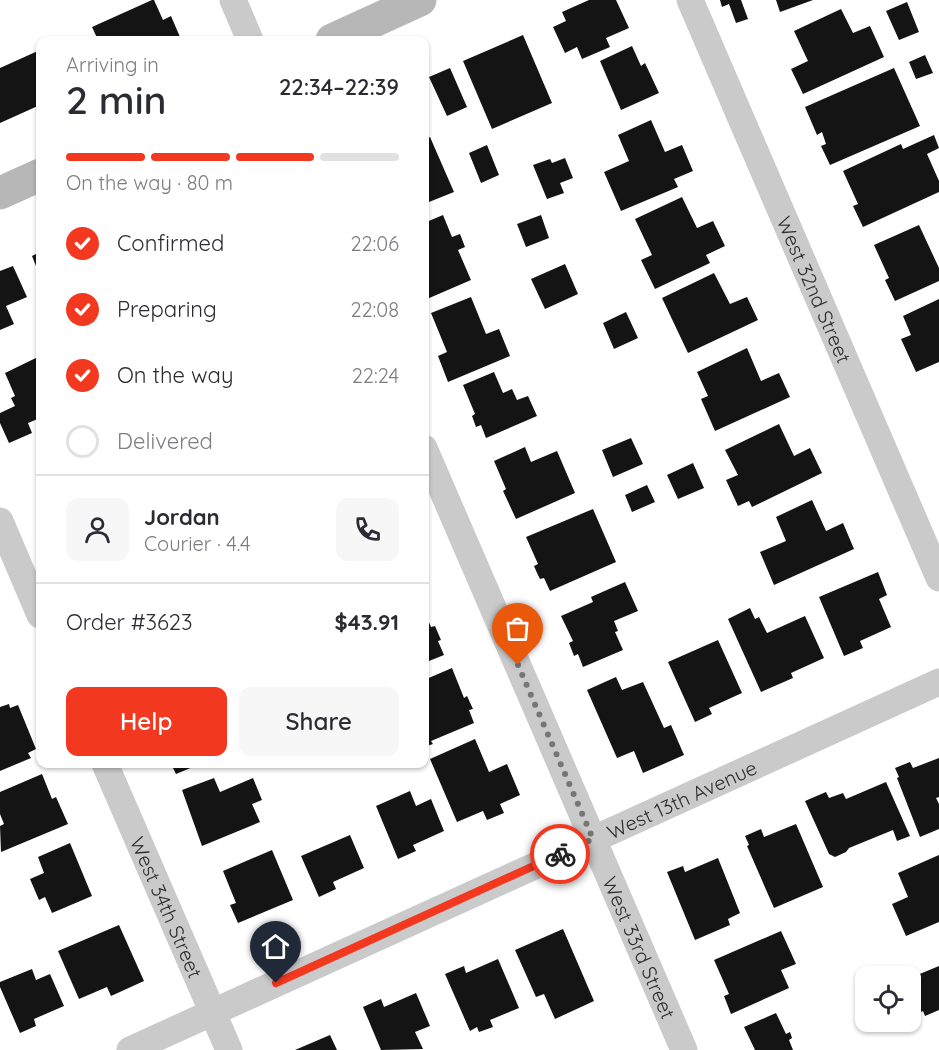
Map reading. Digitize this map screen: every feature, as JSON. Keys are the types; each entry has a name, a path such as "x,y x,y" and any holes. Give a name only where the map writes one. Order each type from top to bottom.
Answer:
{"main road":[{"path":"341,36 420,0"},
{"path":"0,193 36,177"}],"street":[{"path":"233,0 248,36"},
{"name":"West 32nd Street","path":"690,0 939,578"},
{"name":"West 33rd Street","path":"429,460 684,1050"},
{"path":"0,521 36,606"},
{"name":"West 13th Avenue","path":"130,1050 939,682"},
{"name":"West 34th Street","path":"107,768 229,1050"}],"building":[{"path":"154,0 163,20 171,16 180,36 96,36 92,27"},
{"path":"589,0 616,0 629,28 606,38 610,47 582,59 577,47 565,53 553,27 566,21 562,12"},
{"path":"720,0 741,0 748,19 736,23 729,4 722,7"},
{"path":"776,0 813,0 780,12"},
{"path":"907,2 919,32 899,40 886,11"},
{"path":"841,9 853,33 870,26 884,57 803,94 791,69 808,61 794,31"},
{"path":"523,35 552,103 492,129 463,61"},
{"path":"632,46 641,66 645,63 659,93 621,110 600,61"},
{"path":"36,52 36,107 0,123 0,68"},
{"path":"925,55 933,73 916,79 909,62"},
{"path":"450,68 467,107 447,116 429,77"},
{"path":"894,68 920,126 830,165 821,146 826,144 822,132 817,135 805,107"},
{"path":"651,120 665,152 682,145 693,171 674,179 678,187 621,211 604,172 629,161 618,135"},
{"path":"934,135 939,148 927,154 939,181 939,192 863,227 853,206 858,204 843,171 901,144 903,149"},
{"path":"429,138 454,192 429,202"},
{"path":"487,145 499,175 481,183 469,153"},
{"path":"565,158 573,178 560,183 564,193 547,199 533,165 550,159 552,163"},
{"path":"682,197 697,228 713,221 725,246 706,255 710,263 655,289 641,260 652,255 635,219"},
{"path":"443,215 452,237 460,234 465,247 458,250 471,280 429,298 429,221"},
{"path":"541,215 549,238 526,247 517,224"},
{"path":"919,225 939,268 939,281 895,301 885,280 889,278 874,245"},
{"path":"36,254 36,266 32,256"},
{"path":"565,264 578,294 545,309 531,279"},
{"path":"13,266 27,297 6,306 14,324 0,330 0,271"},
{"path":"714,273 730,304 747,297 758,320 688,353 662,298"},
{"path":"471,297 486,334 499,329 510,356 448,382 438,356 447,352 431,313"},
{"path":"939,299 939,362 916,372 901,339 911,335 903,316"},
{"path":"626,312 638,338 614,349 603,323"},
{"path":"747,348 761,381 779,373 790,397 715,431 701,399 708,396 697,372"},
{"path":"36,358 36,420 28,423 32,433 9,443 0,423 0,413 15,406 11,398 15,396 5,373"},
{"path":"494,372 503,393 512,389 517,400 528,396 537,416 486,438 481,425 476,427 472,416 475,414 463,385"},
{"path":"779,424 794,456 810,448 822,473 752,507 749,501 738,506 726,480 738,475 725,450"},
{"path":"631,438 643,464 613,477 602,450"},
{"path":"525,447 531,462 557,451 575,493 516,519 503,491 506,489 494,461"},
{"path":"693,463 704,488 678,499 667,475"},
{"path":"647,485 655,502 632,512 625,495"},
{"path":"812,500 826,531 843,523 854,549 774,585 760,552 786,541 776,517"},
{"path":"593,509 616,562 550,591 544,578 540,579 537,573 534,566 538,564 526,537"},
{"path":"878,572 887,595 879,599 891,627 860,641 863,648 844,656 819,597"},
{"path":"625,582 638,611 614,621 618,631 615,632 623,650 583,667 578,654 574,656 569,643 573,641 561,616 593,602 591,597"},
{"path":"750,608 755,619 759,617 767,633 805,616 824,658 791,673 793,678 761,692 728,619"},
{"path":"429,622 431,627 435,626 444,655 429,661"},
{"path":"718,640 742,693 709,708 712,714 695,722 668,662"},
{"path":"452,668 464,698 467,696 473,709 469,710 474,723 431,741 433,744 429,745 429,678"},
{"path":"616,677 622,690 643,682 664,728 671,725 684,755 643,773 634,751 617,758 587,690"},
{"path":"9,704 10,708 18,705 36,749 28,753 31,758 0,771 0,707"},
{"path":"475,739 489,772 507,764 520,795 500,804 504,813 487,820 483,811 457,822 430,759"},
{"path":"939,758 939,797 936,798 939,804 939,829 920,837 895,768 910,762 913,768"},
{"path":"173,768 190,768 176,774"},
{"path":"42,774 52,799 56,797 68,824 1,852 0,826 4,824 0,814 0,792"},
{"path":"214,778 220,792 253,778 262,800 252,804 260,822 202,846 182,790"},
{"path":"886,782 910,836 897,841 893,830 849,848 835,857 829,854 805,801 826,792 829,798 843,793 846,799"},
{"path":"410,791 416,806 431,799 444,831 413,845 416,851 398,859 376,806"},
{"path":"796,824 823,887 774,908 747,846 749,845 745,836 761,829 764,837"},
{"path":"350,835 364,868 333,882 336,889 319,897 301,856"},
{"path":"70,843 92,896 52,913 45,897 39,900 30,879 44,873 38,857"},
{"path":"272,850 293,900 238,923 230,905 236,903 223,871"},
{"path":"939,855 939,922 906,936 892,904 908,897 898,873"},
{"path":"718,858 740,913 728,919 730,925 695,940 667,872 683,866 685,872"},
{"path":"119,925 144,981 111,996 107,987 79,999 58,951"},
{"path":"563,929 594,1001 555,1019 544,994 536,997 515,950"},
{"path":"781,931 796,964 781,970 789,988 731,1014 724,996 729,994 714,960"},
{"path":"498,959 519,1008 490,1020 493,1027 479,1032 477,1027 470,1031 445,974 464,966 466,973"},
{"path":"939,966 939,1010 925,1016 923,1011 921,1012 921,973"},
{"path":"32,969 36,980 50,974 64,1006 34,1019 36,1026 20,1033 0,987 0,982"},
{"path":"416,993 430,1026 415,1032 423,1049 381,1050 363,1007 381,999 384,1007"},
{"path":"776,1013 786,1034 790,1032 792,1038 789,1040 793,1050 755,1050 744,1027"},
{"path":"330,1035 337,1050 295,1050"}],"way so far":[{"path":"518,665 593,839 560,854"}],"route":[{"path":"276,983 560,854"}]}
